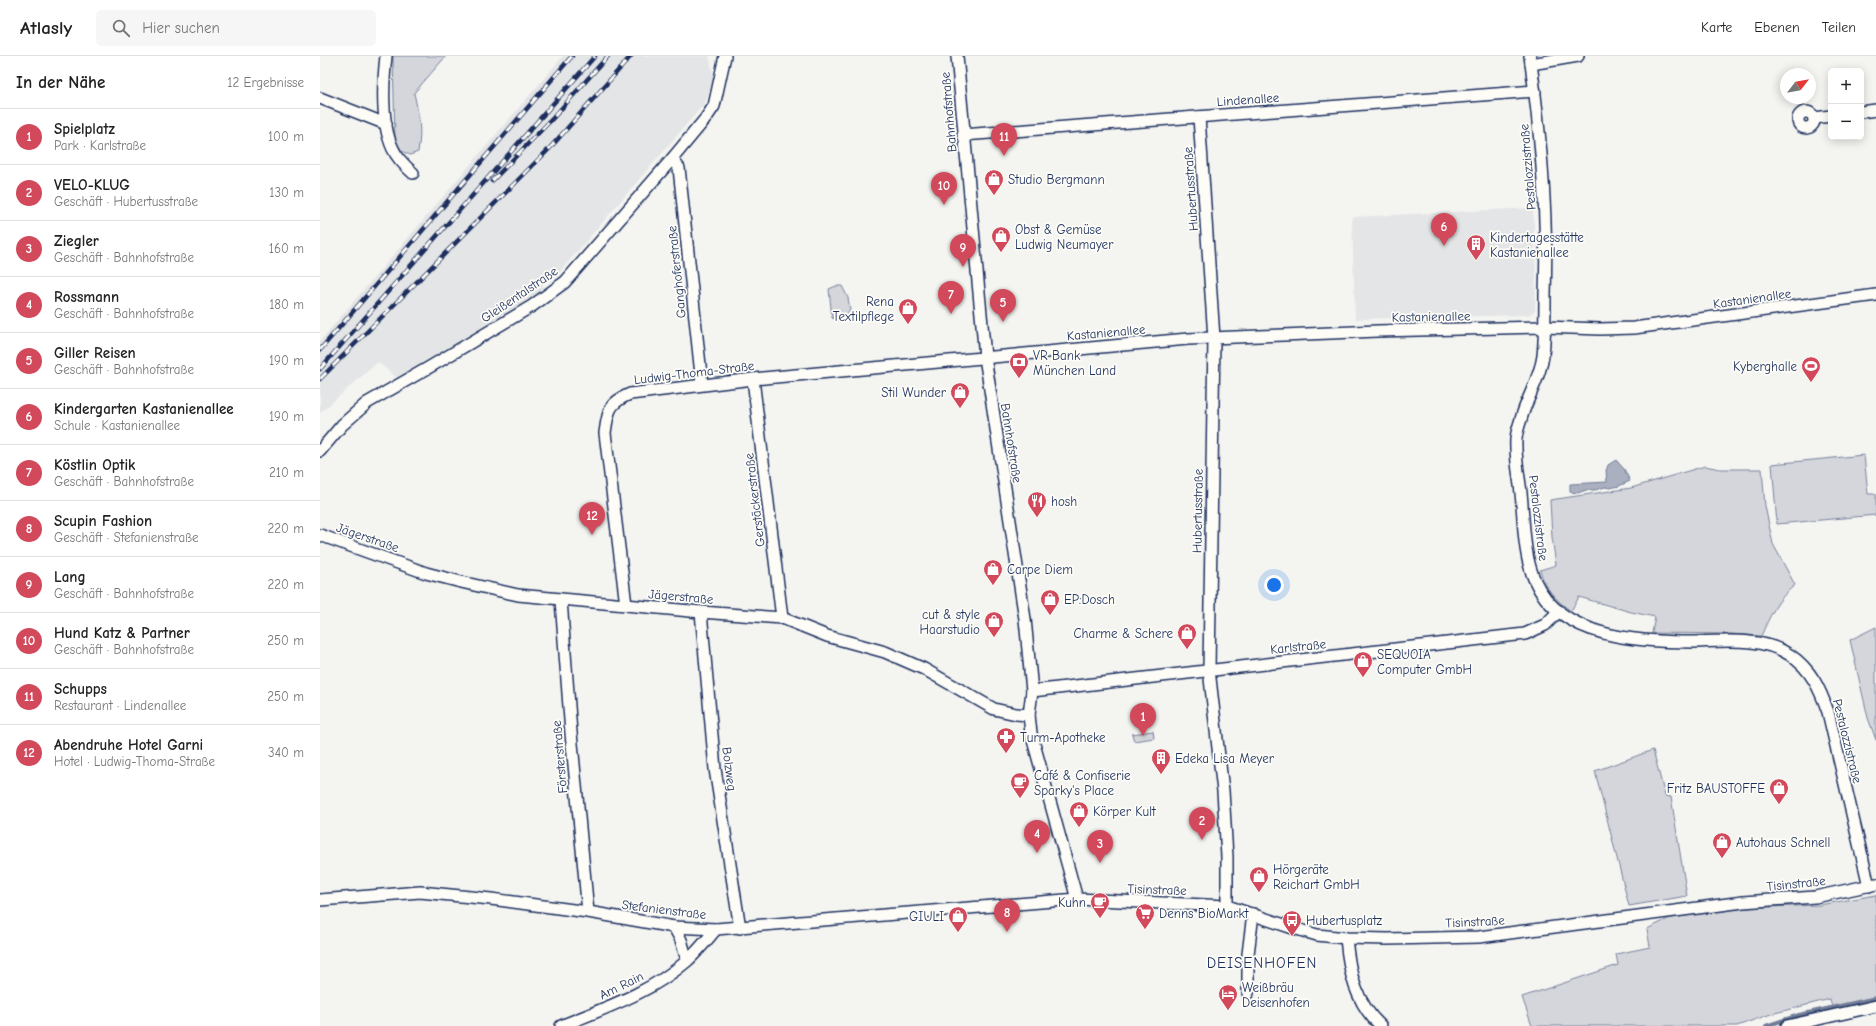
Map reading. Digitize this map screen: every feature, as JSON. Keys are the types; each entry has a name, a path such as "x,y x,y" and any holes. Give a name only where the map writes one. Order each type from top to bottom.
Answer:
{"street":[{"path":"386,56 384,71 386,124 393,148 402,162 413,172"},
{"name":"Gleißentalstraße","path":"320,451 342,425 367,403 532,306 565,282 695,133 714,106 725,56"},
{"name":"Bahnhofstraße","path":"957,56 963,135 985,357 1023,602 1032,691 1029,714 1031,733 1077,899"},
{"path":"1531,60 1578,56"},
{"name":"Pestalozzistraße","path":"1531,60 1544,196 1546,242 1543,357 1539,374 1521,418 1516,440 1527,554 1534,580 1547,601 1559,612 1570,620 1592,629 1630,639 1670,642 1728,641 1765,643 1790,655 1810,673 1821,691 1828,712 1872,885"},
{"name":"Lindenallee","path":"963,135 1535,91"},
{"path":"320,98 386,124"},
{"path":"1864,112 1876,110"},
{"path":"1814,118 1828,116"},
{"name":"Hubertusstraße","path":"1199,117 1214,338 1209,670 1223,791 1227,857 1227,906"},
{"name":"Ganghoferstraße","path":"672,160 679,168 702,384"},
{"name":"Kastanienallee","path":"985,357 1188,339 1378,331 1544,327 1600,329 1634,328 1876,295"},
{"name":"Ludwig-Thoma-Straße","path":"626,605 605,433 608,412 617,399 630,394 702,384 985,357"},
{"name":"Gerstäckerstraße","path":"753,379 782,618"},
{"name":"Jägerstraße","path":"320,535 426,573 518,595 561,600 782,618 827,636 885,652 924,669 994,710 1016,714 1029,714"},
{"name":"Försterstraße","path":"561,600 571,733 588,912"},
{"name":"Bolzweg","path":"701,612 715,769 740,928"},
{"name":"Karlstraße","path":"1032,691 1525,634 1545,625 1559,612"},
{"name":"Tisinstraße","path":"1077,899 1227,906 1290,927 1317,934 1346,938 1387,939 1479,937 1743,902 1815,897 1872,885"},
{"name":"Stefanienstraße","path":"320,900 420,892 491,899 588,912 674,927 716,929 1077,899"},
{"path":"1248,993 1248,954 1253,914"},
{"path":"674,927 682,940 688,960"},
{"name":"Am Rain","path":"561,1026 630,998 666,977 688,960 716,929"},
{"path":"1346,938 1350,974 1356,990 1373,1019 1381,1026"},
{"path":"1787,1026 1876,1006"}],"shaded area":[{"path":"393,56 446,56 414,93 419,116 420,136 418,152 410,155 402,151 395,140"},
{"path":"563,56 709,56 714,77 705,103 558,274 542,285 545,290 397,378 378,362 320,413 320,341"},
{"path":"1533,208 1536,274 1535,311 1528,315 1355,319 1352,217"},
{"path":"836,286 842,286 848,298 850,310 842,321 832,318 829,289"},
{"path":"1864,455 1868,494 1876,494 1876,515 1777,524 1772,464"},
{"path":"1705,466 1720,469 1762,469 1765,506 1773,544 1795,585 1779,602 1761,636 1652,633 1655,617 1631,612 1579,597 1571,611 1552,594 1542,577 1540,570 1556,565 1552,537 1550,500 1631,488"},
{"path":"1876,627 1876,740 1868,718 1850,640"},
{"path":"1153,731 1154,738 1134,741 1132,734"},
{"path":"1653,750 1665,796 1671,797 1687,896 1629,906 1595,771"},
{"path":"1876,895 1876,1000 1832,1008 1830,999 1771,1014 1737,1026 1532,1026 1522,997 1618,965 1616,954 1650,947 1647,929 1670,918 1743,908 1819,905"}],"water":[{"path":"1616,460 1624,469 1630,481 1610,488 1605,487 1578,493 1570,492 1570,484 1607,482 1606,471 1608,465"}],"waterway":[{"path":"1766,1026 1799,1015 1876,998"}],"railway":[{"path":"320,350 572,56"},
{"path":"320,369 595,56"},
{"path":"492,181 553,118 608,56"},
{"path":"320,379 549,149 631,56"}],"place":[{"name":"Schupps","path":"1004,156"},
{"name":"Studio Bergmann","path":"994,196"},
{"name":"Hund Katz & Partner","path":"944,205"},
{"name":"Kindergarten Kastanienallee","path":"1444,246"},
{"name":"Obst & Gemüse Ludwig Neumayer","path":"1001,253"},
{"name":"Kindertagesstätte Kastanienallee","path":"1476,261"},
{"name":"Lang","path":"963,267"},
{"name":"Köstlin Optik","path":"951,314"},
{"name":"Giller Reisen","path":"1003,322"},
{"name":"Rena Textilpflege","path":"908,325"},
{"name":"VR Bank München Land","path":"1019,379"},
{"name":"Kyberghalle","path":"1811,383"},
{"name":"Stil Wunder","path":"960,409"},
{"name":"hosh","path":"1037,518"},
{"name":"Abendruhe Hotel Garni","path":"592,535"},
{"name":"Carpe Diem","path":"993,586"},
{"name":"EP:Dosch","path":"1050,616"},
{"name":"cut & style Haarstudio","path":"994,638"},
{"name":"Charme & Schere","path":"1187,650"},
{"name":"SEQUOIA Computer GmbH","path":"1363,678"},
{"name":"Spielplatz","path":"1143,736"},
{"name":"Turm-Apotheke","path":"1006,754"},
{"name":"Edeka Lisa Meyer","path":"1161,775"},
{"name":"Café & Confiserie Sparky's Place","path":"1020,799"},
{"name":"Fritz BAUSTOFFE","path":"1779,805"},
{"name":"Körper Kult","path":"1079,828"},
{"name":"VELO-KLUG","path":"1202,840"},
{"name":"Rossmann","path":"1037,853"},
{"name":"Autohaus Schnell","path":"1722,859"},
{"name":"Ziegler","path":"1100,863"},
{"name":"Hörgeräte Reichart GmbH","path":"1259,893"},
{"name":"Kuhn","path":"1100,919"},
{"name":"Denns BioMarkt","path":"1145,930"},
{"name":"Scupin Fashion","path":"1007,932"},
{"name":"GIULI","path":"958,933"},
{"name":"Hubertusplatz","path":"1292,937"},
{"name":"Weißbräu Deisenhofen","path":"1228,1011"}],"district":[{"name":"DEISENHOFEN","path":"1262,963"}]}
